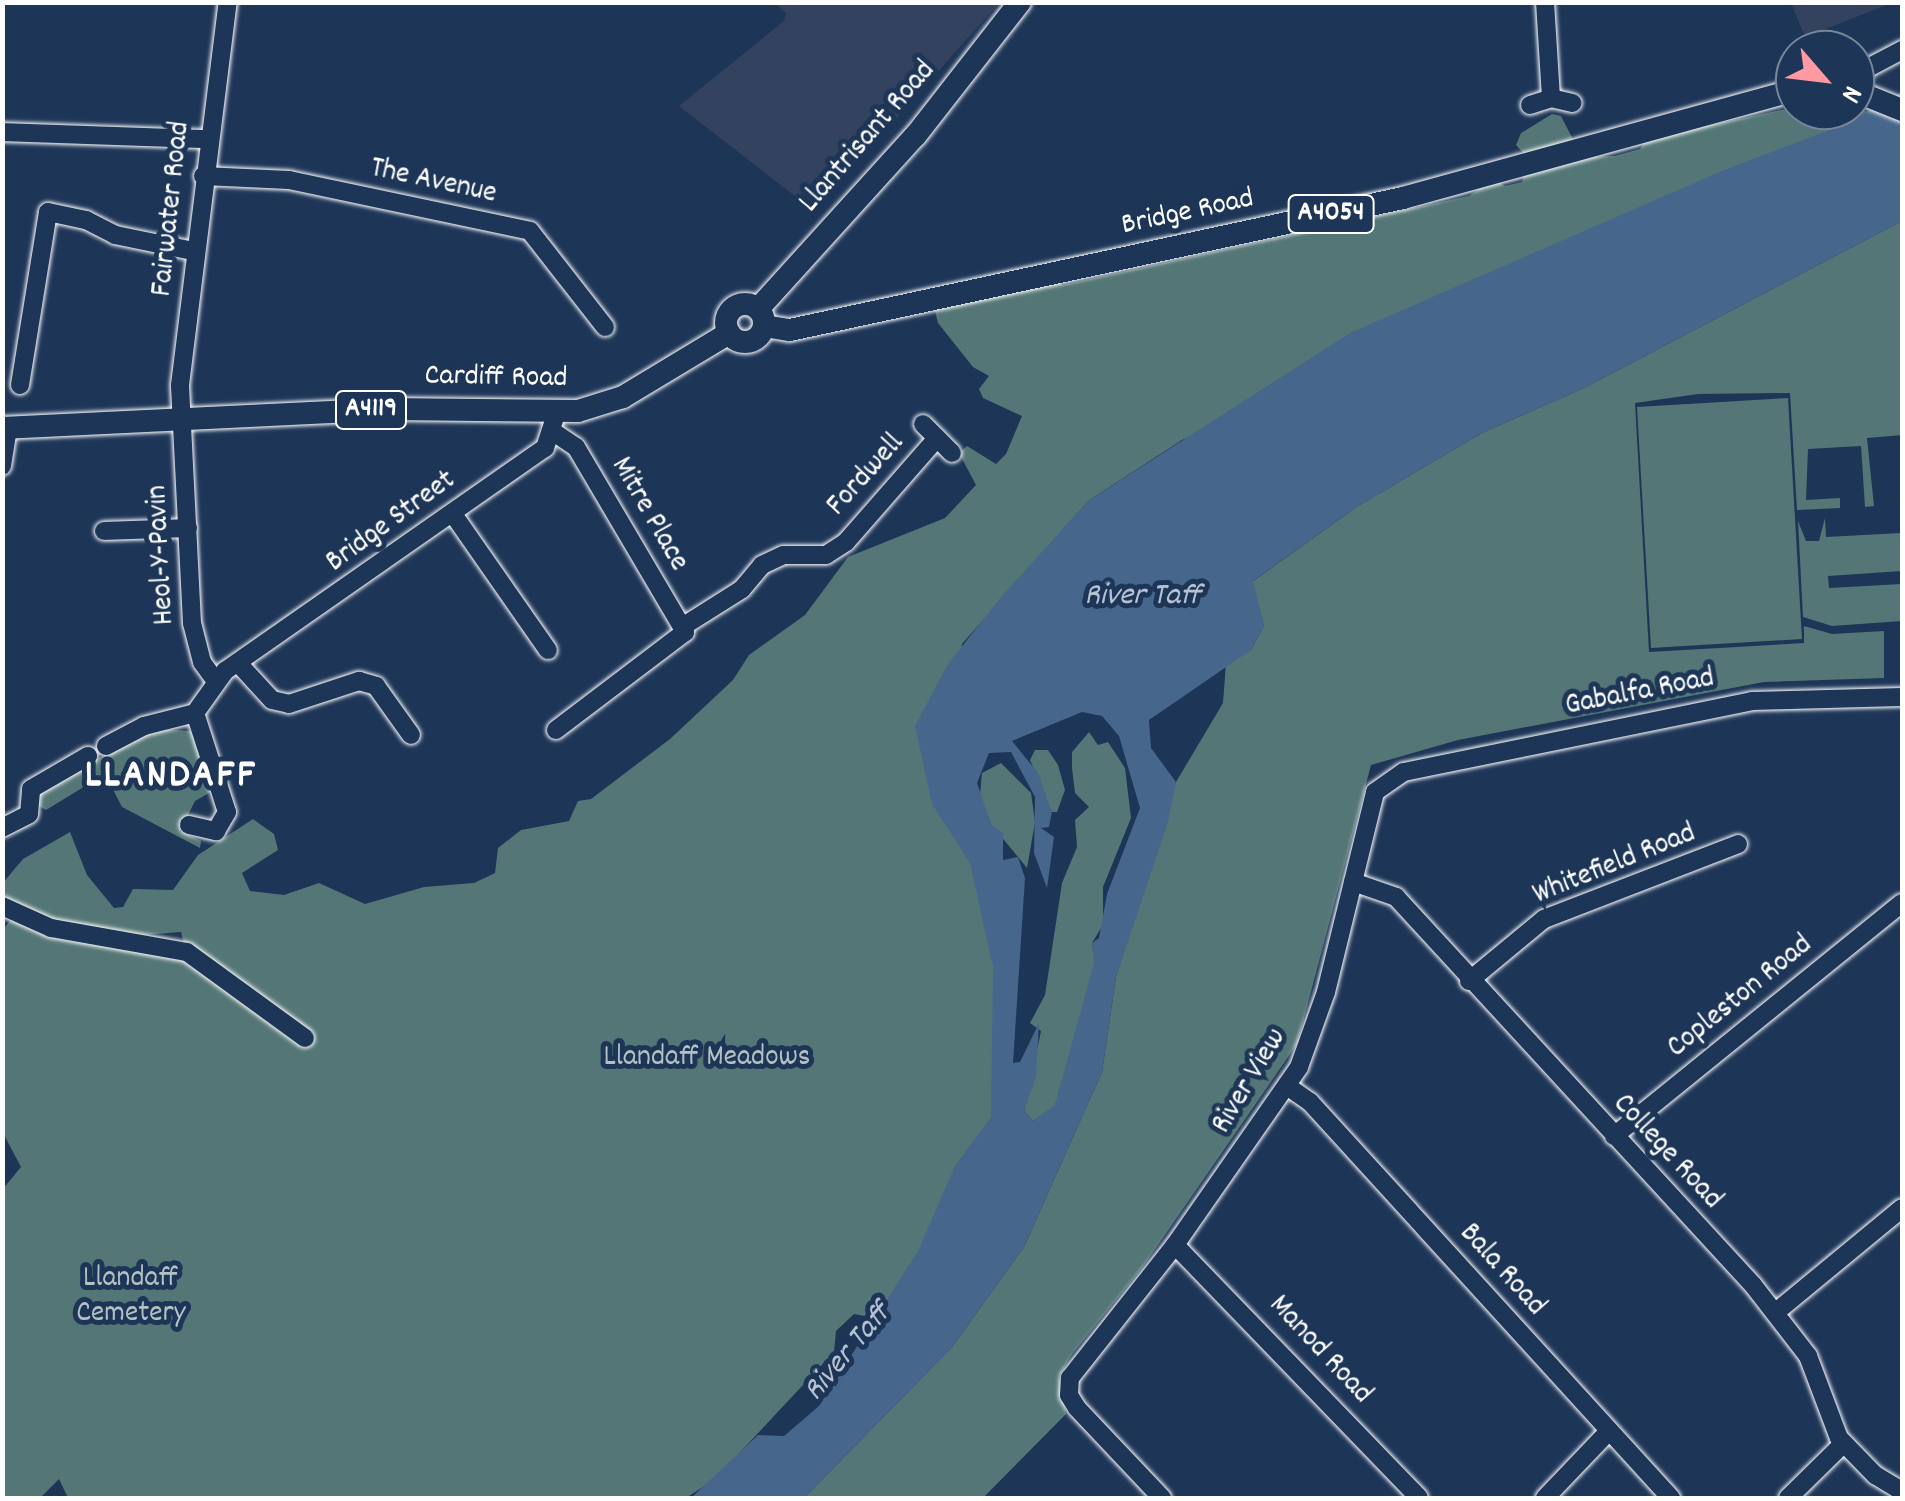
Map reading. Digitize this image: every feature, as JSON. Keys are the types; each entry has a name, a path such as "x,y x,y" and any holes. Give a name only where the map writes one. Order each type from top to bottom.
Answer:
{"main road":[{"name":"Llantrisant Road","path":"761,318 916,134 1020,2"},
{"name":"Bridge Road","path":"729,334 746,342 761,318 790,330 1403,198 1775,96"},
{"path":"1875,98 1902,110"},
{"name":"Cardiff Road","path":"5,428 388,408 556,422 622,397 729,334"}],"street":[{"name":"Fairwater Road","path":"186,421 180,385 193,251 228,2"},
{"path":"1544,2 1550,98"},
{"path":"1875,64 1902,50"},
{"path":"1530,105 1550,98 1572,103"},
{"path":"2,132 65,144 207,139"},
{"name":"The Avenue","path":"203,176 289,180 530,231 605,327"},
{"path":"20,384 48,212 86,220 115,235 193,251"},
{"name":"Heol-Y-Pavin","path":"186,421 192,623 202,662 215,680"},
{"name":"Bridge Street","path":"215,680 545,448 556,422"},
{"name":"Mitre Place","path":"556,422 576,447 684,630"},
{"path":"923,424 952,453"},
{"path":"2,466 5,428"},
{"name":"Fordwell","path":"556,730 742,589 762,565 784,556 826,555 846,542 937,438"},
{"path":"453,514 548,650"},
{"path":"104,531 188,528"},
{"path":"238,663 272,700 289,704 358,681 376,686 411,735"},
{"path":"106,746 144,726 195,714 215,680"},
{"name":"Gabalfa Road","path":"1392,776 1525,743 1752,701 1902,697"},
{"path":"189,824 216,831 227,812 195,714"},
{"path":"2,828 29,814 31,789 88,756"},
{"name":"River View","path":"1162,1498 1076,1408 1068,1395 1070,1378 1175,1244 1287,1086 1318,1021 1368,804 1392,776"},
{"name":"Whitefield Road","path":"1469,982 1544,919 1738,844"},
{"name":"College Road","path":"1353,882 1396,898 1469,982 1776,1312 1813,1366 1843,1444"},
{"name":"Copleston Road","path":"1614,1136 1902,903"},
{"path":"2,906 51,928 186,952 305,1038"},
{"name":"Bala Road","path":"1287,1086 1310,1102 1671,1498"},
{"path":"1776,1312 1902,1208"},
{"name":"Manod Road","path":"1175,1244 1419,1498"},
{"path":"1545,1498 1609,1431"},
{"path":"1788,1498 1843,1444 1902,1490"}],"shaded area":[{"path":"775,3 999,3 814,211 679,106 784,21 786,13"},
{"path":"1791,3 1892,3 1823,30 1802,30"}],"green space":[{"name":"Llandaff Meadows","path":"1775,111 1775,130 1844,130 1182,440 1088,501 962,644 952,824 995,914 996,1113 895,1297 870,1317 854,1314 836,1331 834,1352 715,1479 686,1498 68,1498 59,1479 40,1498 3,1498 2,1190 21,1167 3,1133 3,929 11,920 41,932 185,948 181,932 142,935 66,925 6,900 2,884 23,859 70,832 87,875 114,908 123,907 133,889 173,890 198,855 253,819 274,834 278,850 242,873 250,891 284,895 319,883 365,904 424,887 474,883 495,873 498,848 521,830 569,821 578,801 591,799 670,739 733,680 749,655 805,615 848,557 945,518 976,485 959,453 967,446 996,464 1006,454 1022,416 983,398 979,389 989,376 973,367 938,323 935,311 944,293 1052,280 1063,285 1469,196 1494,179 1505,186 1522,182 1529,159 1516,145 1521,133 1552,114 1561,116 1582,157 1615,156 1640,149 1646,139"},
{"path":"1902,221 1902,435 1867,438 1874,506 1865,507 1861,446 1808,449 1806,500 1840,498 1840,508 1797,510 1790,393 1698,394 1635,403 1649,652 1804,643 1804,626 1832,634 1884,631 1884,678 1764,682 1458,740 1371,765 1297,1044 1142,1268 1073,1353 1059,1376 1066,1414 983,1498 804,1498 952,1347 1024,1247 1102,1072 1116,977 1176,782 1223,703 1226,663 1251,650 1264,626 1252,582 1358,506 1482,433 1584,388"},
{"path":"1788,398 1802,639 1651,648 1637,407"},
{"path":"1825,518 1826,537 1901,533 1902,571 1828,576 1829,588 1902,584 1902,621 1832,626 1803,617 1798,521 1806,541 1819,541"},
{"path":"150,729 192,731 214,790 195,801 180,831 201,841 200,848 122,807 105,774 46,810 37,805 42,790"},
{"path":"1089,732 1098,745 1108,742 1125,768 1131,818 1103,887 1103,925 1092,943 1095,963 1055,1106 1033,1121 1024,1111 1041,1031 1030,1023 1045,995 1062,883 1077,847 1075,820 1089,807 1075,793 1072,752"},
{"path":"1035,750 1048,750 1058,765 1065,790 1057,812 1052,812 1030,760"},
{"path":"1001,763 1031,793 1035,822 1027,868 991,824 980,795 982,773"}],"water":[{"name":"River Taff","path":"1902,92 1902,221 1584,388 1482,433 1358,506 1253,581 1264,626 1251,650 1149,720 1151,748 1176,782 1168,822 1116,977 1102,1072 1024,1247 952,1347 804,1498 691,1498 758,1435 784,1436 819,1406 918,1251 955,1166 991,1117 993,967 970,863 932,804 915,726 948,664 1001,597 1088,501 1350,333 1724,170 1830,130 1875,130 1875,107","holes":["1082,712 1102,716 1119,736 1140,808 1107,894 1099,938 1092,943 1094,963 1055,1105 1033,1121 1024,1111 1036,1077 1039,1023 1020,1062 1013,1063 1025,878 1018,857 1003,860 1003,833 991,824 977,783 989,753 1011,752 1035,797 1034,853 1047,888 1054,837 1041,828 1049,827 1052,812 1038,773 1012,741"]}],"district":[{"name":"LLANDAFF","path":"171,778"}],"park label":[{"name":"Llandaff Cemetery","path":"131,1297"}]}
